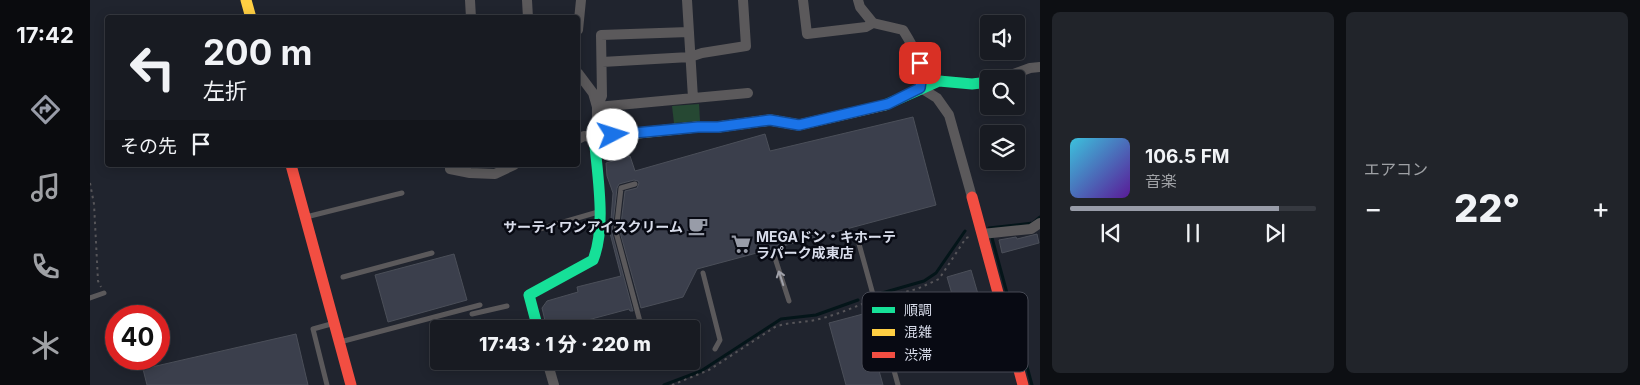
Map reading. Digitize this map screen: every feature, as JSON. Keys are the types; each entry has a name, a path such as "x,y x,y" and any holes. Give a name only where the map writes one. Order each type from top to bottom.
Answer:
{"street":[{"path":"246,0 250,15"},
{"path":"470,0 471,15"},
{"path":"527,0 528,15"},
{"path":"579,15 581,0"},
{"path":"687,0 693,98"},
{"path":"602,62 690,56 746,46 743,0"},
{"path":"803,0 807,34 866,27 873,22"},
{"path":"858,0 860,7 873,22 903,30 917,53 922,73 920,88"},
{"path":"597,107 602,96 601,35 690,32"},
{"path":"1025,70 1040,67"},
{"path":"536,320 529,295 593,260 596,253 601,211 596,146 597,107 593,93 580,76"},
{"path":"580,138 584,136 718,127 770,120 799,125 888,104 939,81 980,83"},
{"path":"920,88 937,98 949,115 997,292"},
{"path":"597,107 748,93"},
{"path":"292,167 351,385"},
{"path":"450,169 469,169 495,174 510,167"},
{"path":"982,234 1031,229 1040,223"},
{"path":"550,370 554,385"},
{"path":"1020,372 1024,385"}],"lane":[{"path":"635,184 620,188 616,232 640,320"},
{"path":"305,217 402,193"},
{"path":"536,230 601,211"},
{"path":"856,233 872,292"},
{"path":"342,277 432,253"},
{"path":"774,255 788,301"},
{"path":"703,273 720,340 714,349"},
{"path":"90,298 104,293"},
{"path":"339,342 480,305"},
{"path":"472,314 507,306"},
{"path":"327,385 313,329 334,323"},
{"path":"894,372 898,385"}],"path":[{"path":"90,183 94,204 98,281 104,293"},
{"path":"905,292 939,279 966,238 982,234"},
{"path":"672,385 709,370 775,327 812,321 862,304"}],"green space":[{"path":"699,104 700,121 674,123 672,106"}],"building":[{"path":"913,117 936,205 697,269 683,297 641,308 620,232 625,191 637,188 639,183 634,180 619,184 612,233 633,311 629,309 588,320 545,320 542,308 547,301 578,292 577,287 621,276 610,233 613,193 607,176 606,163 630,156 635,171 765,134 770,151"},
{"path":"1037,234 1039,243 1002,253 999,240 1016,237 1017,239"},
{"path":"454,254 467,300 388,322 375,275"},
{"path":"971,270 977,292 951,292 947,277"},
{"path":"862,314 862,372 879,372 883,385 846,385 829,323"},
{"path":"296,334 308,385 147,385 143,370 170,370 170,363"}],"waterway":[{"path":"989,228 1033,223 1040,217"},
{"path":"886,292 924,281 936,273 965,231"},
{"path":"992,238 1007,292"},
{"path":"664,385 701,371 781,319 816,315 858,300"},
{"path":"1028,370 1032,385"}],"traffic: fast":[{"path":"885,105 939,81 980,83"},
{"path":"536,320 529,295 593,260 597,248 600,219 595,146 597,137 608,136"}],"traffic: slow":[{"path":"246,0 250,15"},
{"path":"608,136 697,127 718,127 770,120 799,125 885,105"}],"traffic: jam":[{"path":"292,167 351,385"},
{"path":"972,197 998,292"},
{"path":"1019,372 1023,385"}],"place":[{"name":"サーティワンアイスクリーム","path":"698,226"},
{"name":"MEGAドン・キホーテ ラパーク成東店","path":"741,244"}],"route":[{"path":"613,135 698,127 718,127 770,120 799,125 888,104 920,88 922,73 920,63"}]}
